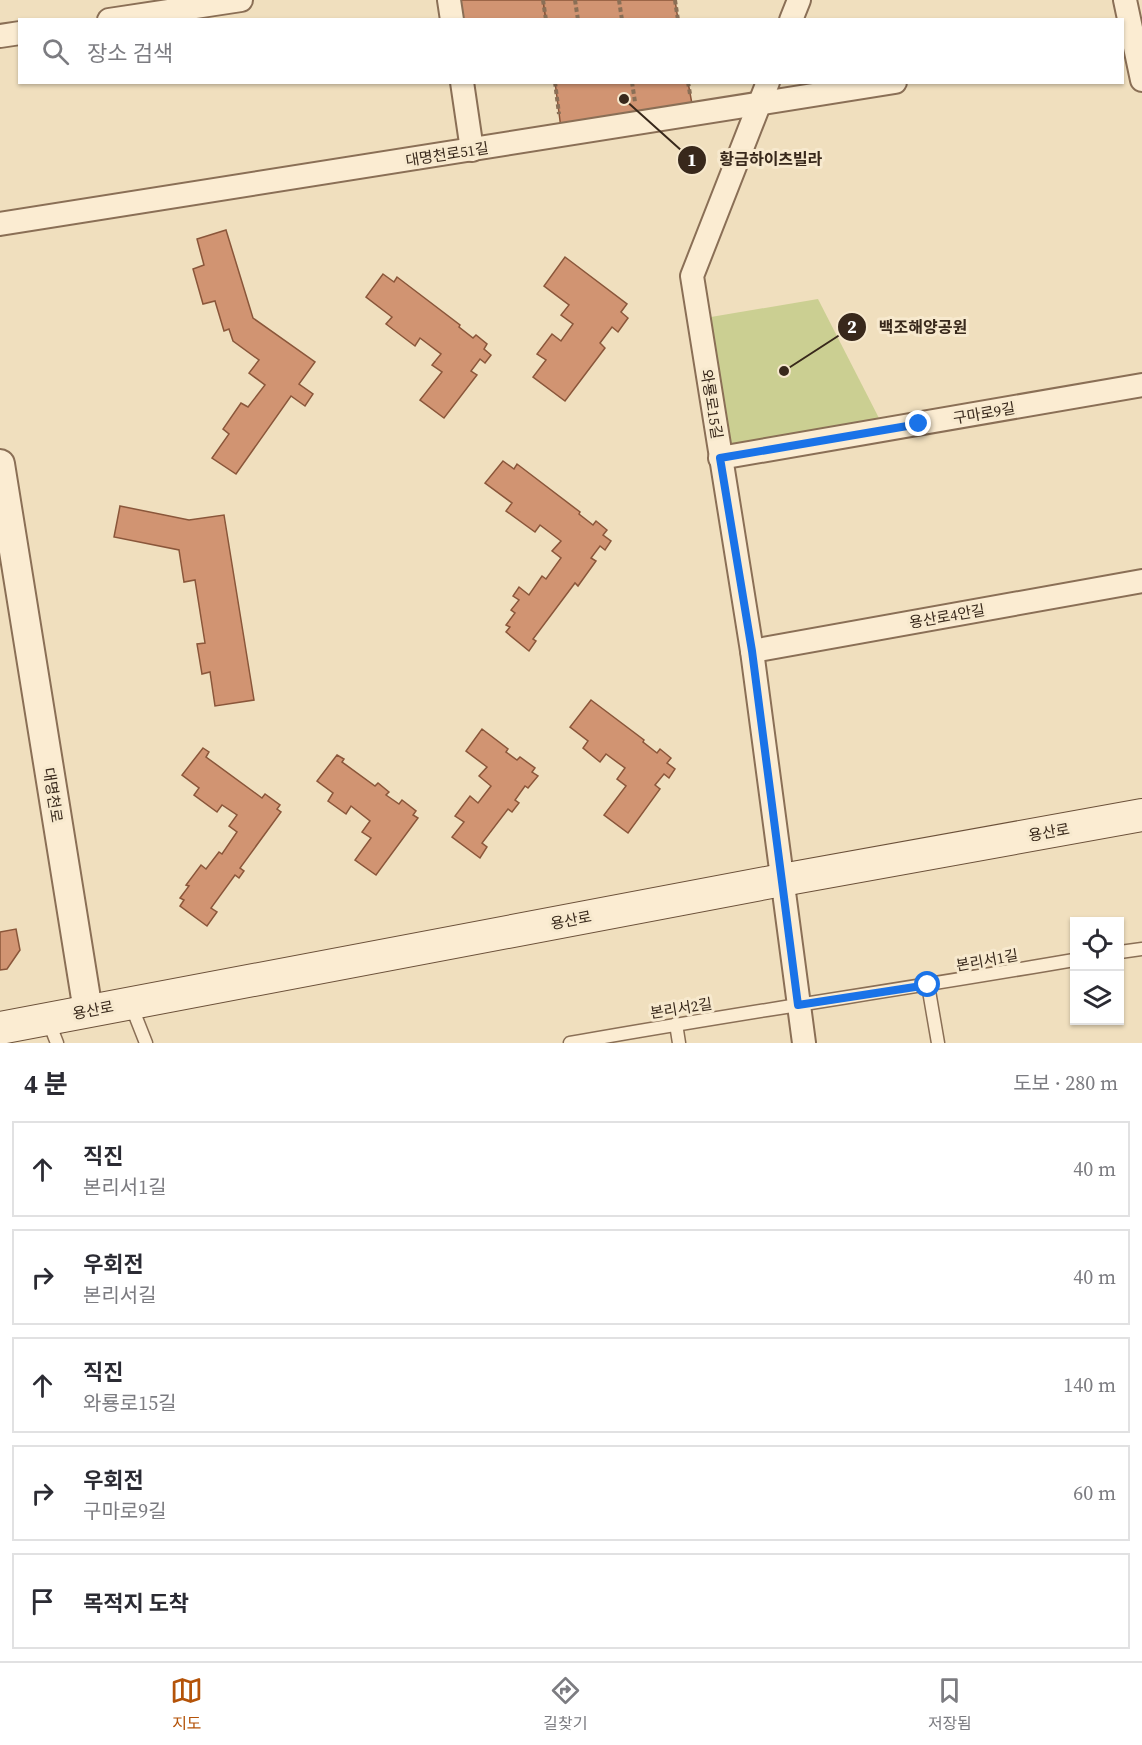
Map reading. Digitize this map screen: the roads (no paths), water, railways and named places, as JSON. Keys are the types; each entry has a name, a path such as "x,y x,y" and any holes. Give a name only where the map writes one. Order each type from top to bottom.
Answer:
{"main road":[{"name":"용산로","path":"0,1028 52,1031 88,1011 782,880 1142,815"}],"street":[{"path":"122,18 241,0"},
{"path":"449,0 452,18"},
{"path":"792,18 799,0"},
{"path":"1125,0 1128,43 1142,80"},
{"path":"0,36 18,33"},
{"path":"462,84 472,150"},
{"name":"와룡로15길","path":"767,84 692,276 752,651 804,1043"},
{"name":"대명천로51길","path":"0,224 883,84"},
{"name":"구마로9길","path":"720,458 1142,385"},
{"name":"대명천로","path":"0,464 14,580 88,1011"},
{"name":"용산로4안길","path":"752,651 1142,581"}],"lane":[{"path":"1124,951 1142,949"},
{"name":"본리서1길","path":"798,1005 1070,961"},
{"path":"928,985 938,1043"},
{"path":"130,1003 146,1043"},
{"name":"본리서2길","path":"570,1043 798,1005"},
{"path":"676,1024 679,1043"}],"place":[{"name":"황금하이츠빌라","path":"624,99"},
{"name":"백조해양공원","path":"784,371"}]}
